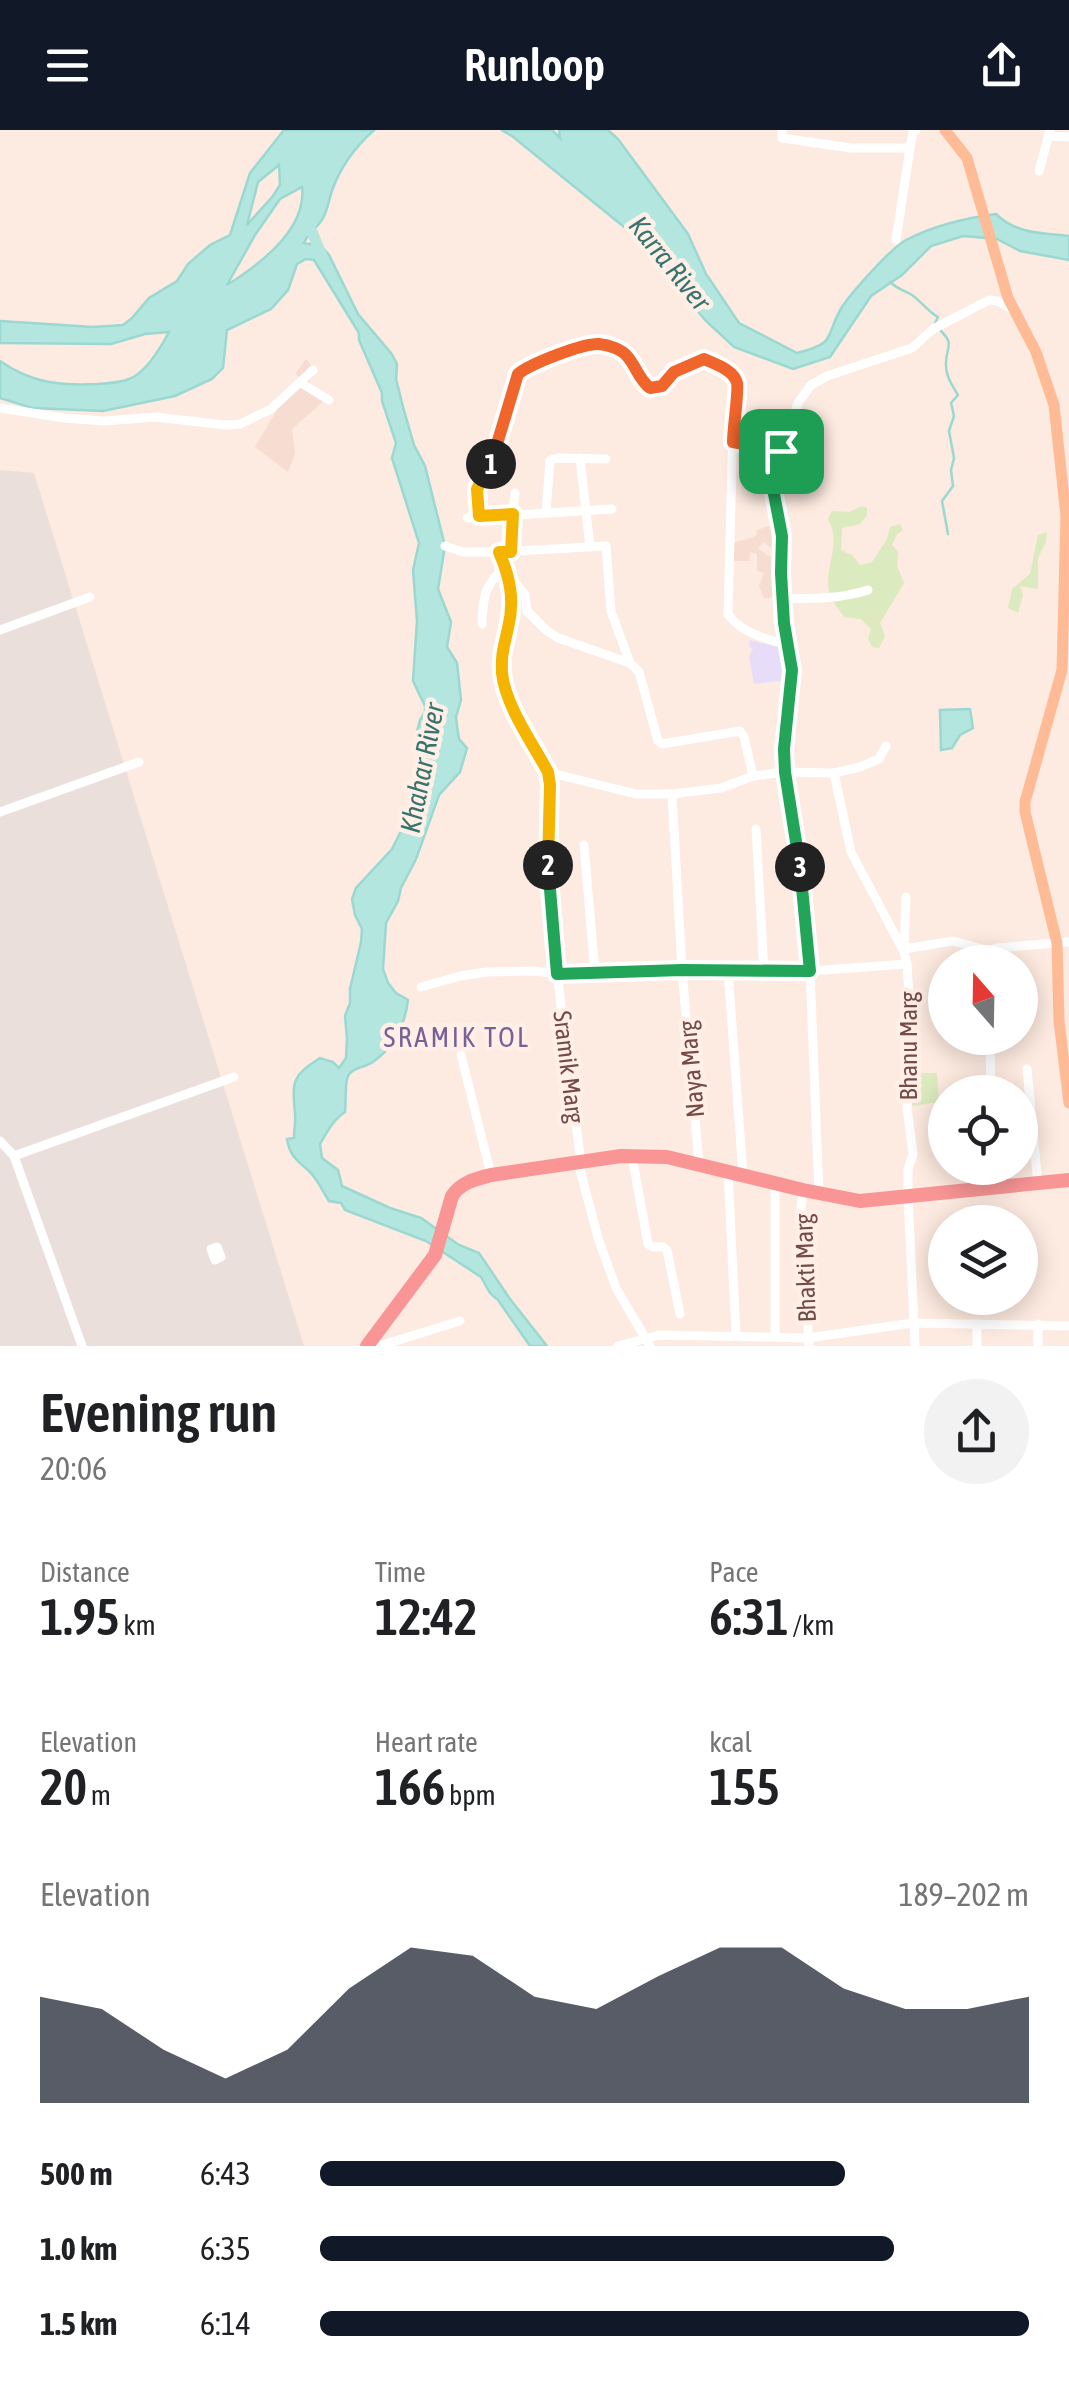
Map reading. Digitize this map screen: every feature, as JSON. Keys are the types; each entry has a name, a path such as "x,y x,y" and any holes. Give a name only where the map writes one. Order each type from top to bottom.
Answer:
{"highway":[{"path":"373,1344 434,1255 456,1189 492,1175 632,1156 667,1157 860,1200 1023,1185"},
{"path":"1038,1184 1069,1180"}],"main road":[{"path":"945,130 958,136 967,158 1010,304 1036,352 1054,405 1066,516 1062,670 1025,812 1034,858 1063,942 1059,1021 1069,1103"}],"street":[{"path":"782,130 782,138 851,148 910,148"},
{"path":"896,240 916,130"},
{"path":"1039,171 1049,133 1069,137"},
{"name":"Bhakti Marg","path":"808,1342 801,1208 811,1192 810,971 800,860 785,772 792,670 782,598 782,536 774,494 781,451 798,403 810,385 912,348 933,329 988,300 1010,304"},
{"path":"479,516 477,489 495,456 518,374 526,368 598,344 626,354 650,388 662,386 674,372 704,359 737,380 728,614 741,627 788,644"},
{"path":"0,408 64,418 156,418 225,426 240,424 271,409 314,370"},
{"path":"301,382 329,400"},
{"path":"733,442 781,451"},
{"path":"580,458 590,547"},
{"path":"546,512 550,460 606,459"},
{"path":"511,552 515,492"},
{"path":"467,518 612,509"},
{"path":"445,546 463,552 606,546 611,610 630,663 639,672 658,741 662,744 740,731 753,776"},
{"path":"499,552 525,596 528,612 546,630 558,638 630,663"},
{"path":"482,624 482,598 489,583 507,571"},
{"name":"Sramik Marg","path":"507,571 512,603 501,651 503,680 548,772 548,861 557,974 580,1162 598,1238 616,1288 648,1342"},
{"path":"782,598 822,599 868,590"},
{"path":"0,630 90,597"},
{"path":"548,772 636,794 672,794 721,788 753,776 834,773 879,759 886,746"},
{"path":"0,812 139,762"},
{"path":"834,773 850,852 904,951"},
{"name":"Naya Marg","path":"672,794 699,1164"},
{"path":"756,829 764,970"},
{"path":"584,845 595,974"},
{"path":"906,897 907,964"},
{"path":"931,945 954,940 964,945"},
{"path":"1030,945 1063,942"},
{"path":"904,951 928,946"},
{"name":"Bhanu Marg","path":"421,987 487,972 810,971 907,964 911,1029 907,1108 913,1154 908,1168 908,1195 915,1346"},
{"path":"728,970 736,1336"},
{"path":"461,1055 492,1175"},
{"path":"1027,1069 1028,1075"},
{"path":"14,1156 234,1077"},
{"path":"0,1141 14,1156 82,1346"},
{"path":"632,1156 648,1244 667,1250 680,1314"},
{"path":"775,1183 775,1336"},
{"path":"373,1344 460,1321"},
{"path":"618,1346 648,1342 659,1334 775,1336 808,1342 913,1323 1069,1326"},
{"path":"977,1324 977,1346"},
{"path":"1038,1324 1038,1346"},
{"path":"864,1332 865,1346"}],"shaded area":[{"path":"306,359 315,371 308,383 328,397 292,429 295,453 288,472 255,447 284,398 303,385 296,373"},
{"path":"0,470 34,473 304,1346 0,1346"},
{"path":"769,526 777,530 777,547 772,549 764,542 758,548 768,556 779,556 778,592 764,598 759,586 764,573 757,571 757,554 750,552 749,561 732,561 731,544 756,536 757,530"},
{"path":"750,640 785,649 789,680 754,684"}],"green space":[{"path":"862,506 867,508 867,515 860,524 842,528 841,550 860,565 872,562 890,527 900,524 903,530 892,545 898,552 897,566 904,583 880,623 885,636 879,648 872,647 868,638 871,629 861,619 844,617 828,586 834,538 828,519 832,511 849,512"},
{"path":"1047,532 1038,558 1038,589 1020,586 1023,595 1018,613 1008,608 1012,589 1030,574 1038,535"},
{"path":"913,1073 937,1073 928,1075 928,1104 912,1106"}],"water":[{"path":"284,130 374,130 345,164 323,218 304,243 321,246 329,255 358,314 397,364 396,379 403,407 425,466 445,546 438,589 451,622 447,647 457,663 461,700 457,726 459,739 467,748 460,772 439,795 416,859 386,923 383,969 396,993 408,1000 404,1018 387,1049 349,1075 345,1112 320,1144 322,1158 338,1170 342,1186 421,1218 459,1245 479,1253 547,1346 530,1346 481,1277 426,1241 329,1201 288,1145 287,1139 294,1138 294,1086 299,1075 320,1058 339,1068 346,1058 345,1016 362,929 352,899 356,888 392,849 409,815 420,753 417,732 425,712 413,681 417,621 413,570 419,543 392,458 396,443 382,393 359,333 314,260 306,259 297,264 288,290 271,309 227,330 223,368 212,379 175,396 103,411 32,408 0,398 0,361 47,382 71,384 118,382 141,371 169,332 111,344 0,343 0,321 123,325 149,298 177,281 188,264 210,245 230,235 250,173","holes":["279,165 280,185 247,225 258,182","302,187 302,203 289,232 266,257 227,285 280,199"]},
{"name":"Karra River","path":"501,130 552,130 560,138 559,130 608,130 688,234 706,274 739,323 797,353 825,342 847,300 891,252 906,240 938,227 996,214 1021,229 1069,236 1069,260 1020,251 997,239 963,236 931,246 902,275 871,296 830,357 793,369 734,347 706,321 629,231"},
{"path":"970,709 973,728 960,735 952,748 941,750 940,710"}],"waterway":[{"name":"Khahar River","path":"313,218 310,227 322,256"},
{"path":"890,282 938,317 935,323"},
{"path":"941,331 949,343 949,380 958,395 951,403 954,416 949,431 954,458 953,486 942,501 948,534"}],"district":[{"name":"SRAMIK TOL","path":"457,1037"}],"route":[{"path":"598,344 626,354 643,383 657,388 674,372 704,359 737,380 733,442 781,451 774,494 782,536 784,623 792,670 785,772 800,860 810,971 557,974 548,861 548,772 503,680 501,651 512,603 509,575 499,552 511,552 513,514 479,516 477,489 495,456 518,374 540,362 598,344"}]}
